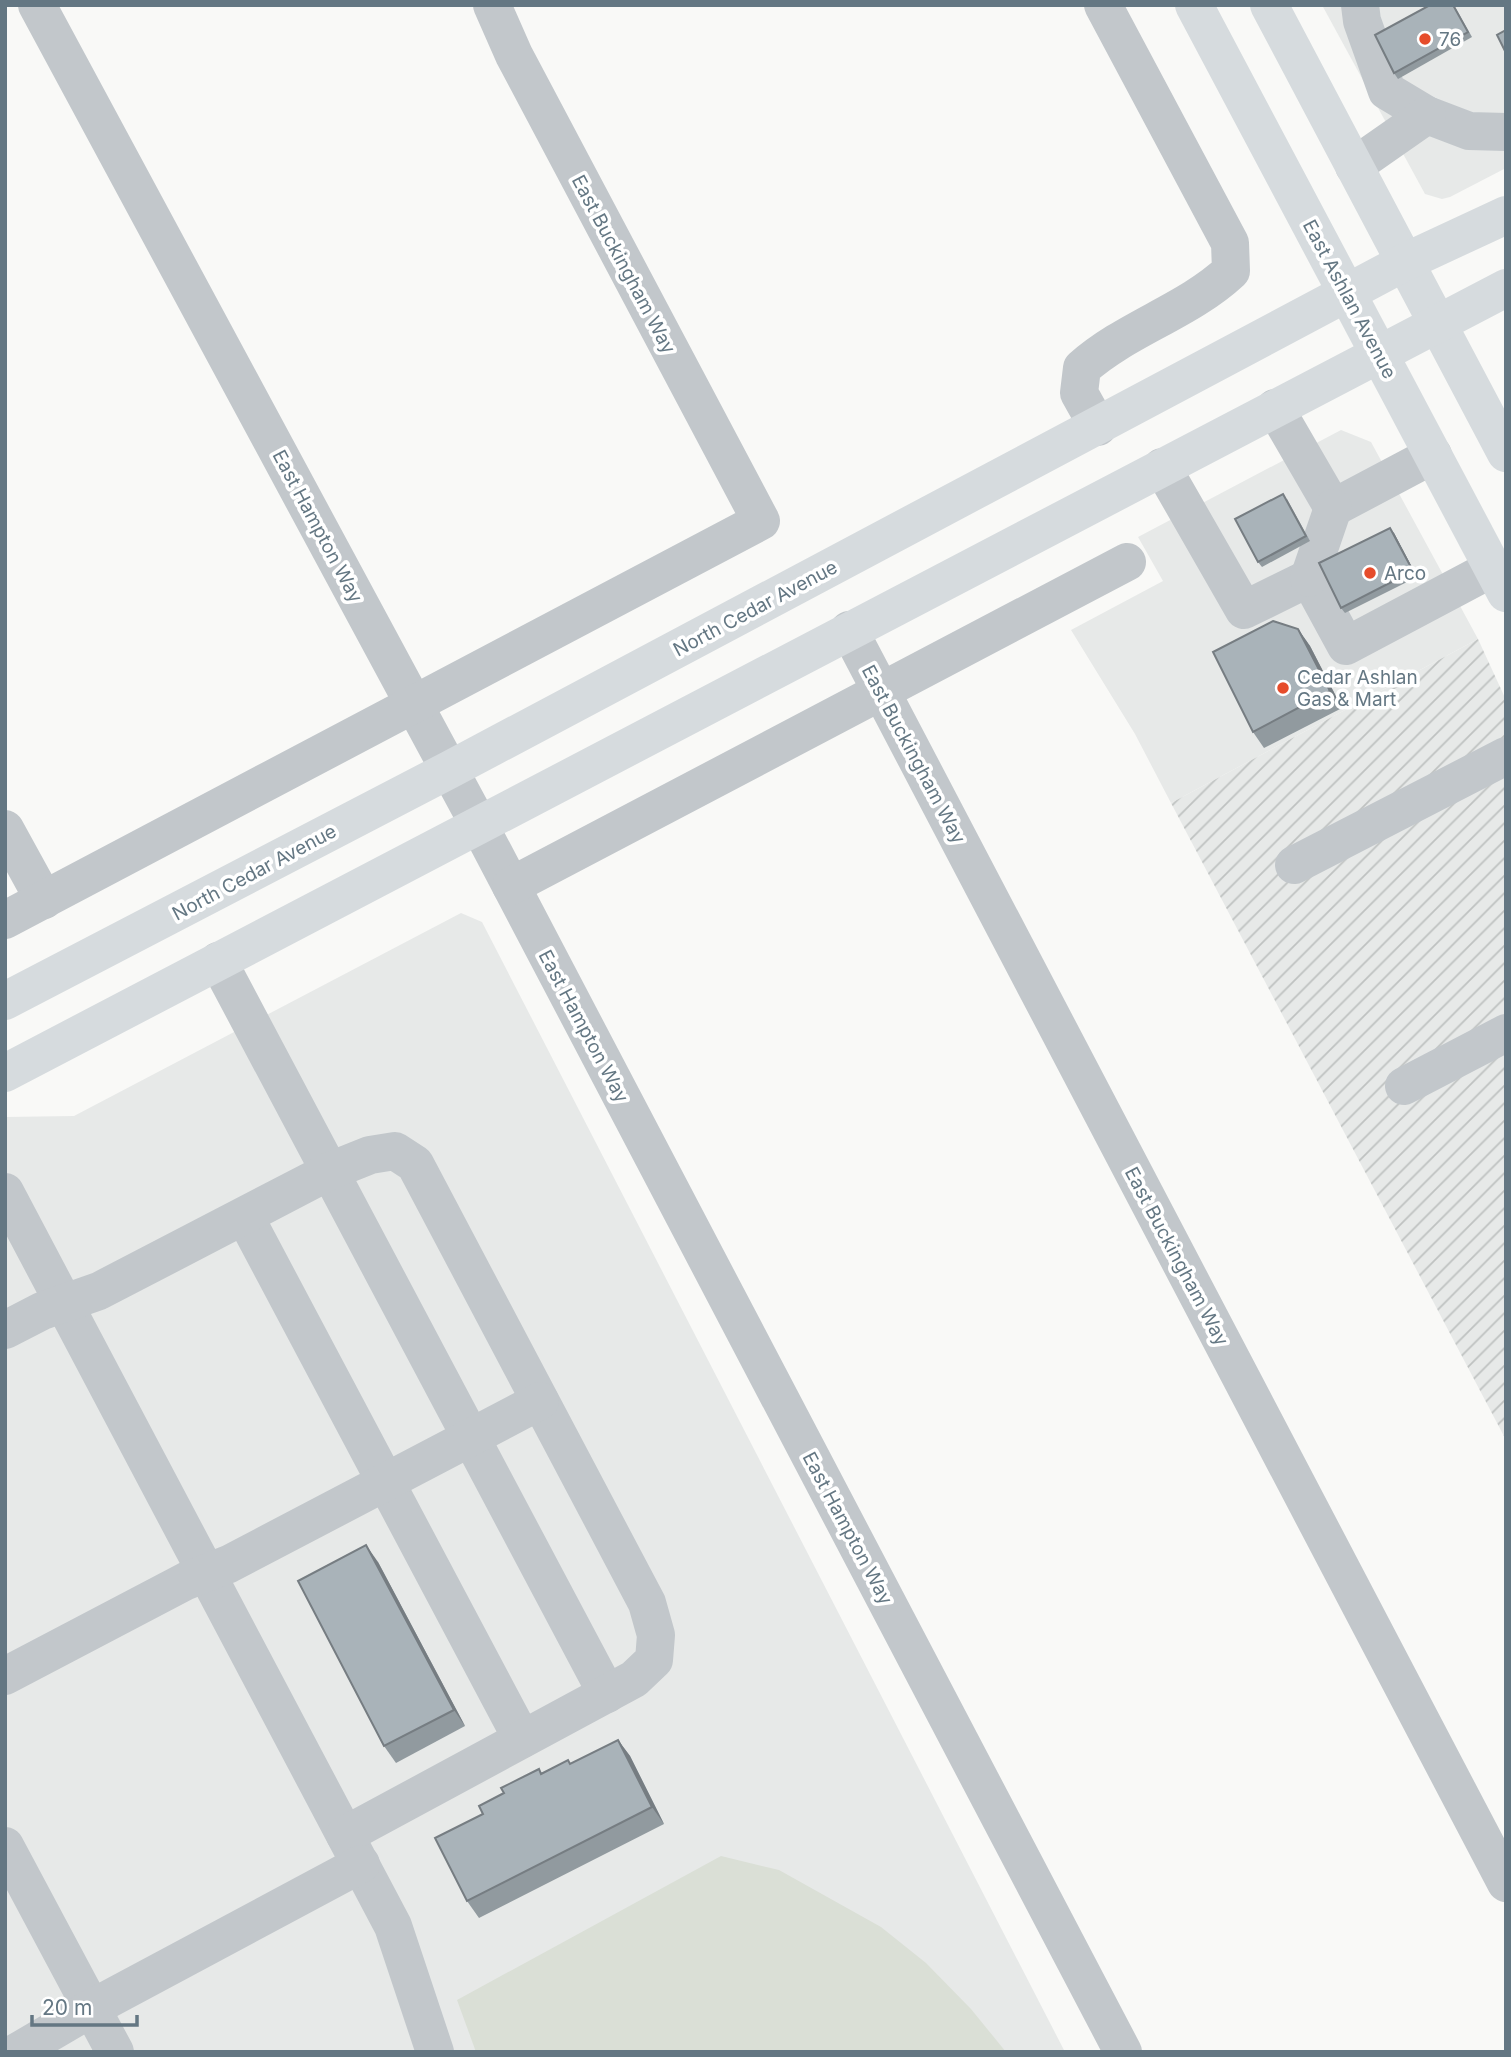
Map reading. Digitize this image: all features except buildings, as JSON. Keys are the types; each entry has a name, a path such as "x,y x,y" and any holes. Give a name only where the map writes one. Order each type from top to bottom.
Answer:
{"main road":[{"name":"East Ashlan Avenue","path":"1194,5 1499,581"},
{"path":"1279,9 1354,166 1506,453"},
{"name":"North Cedar Avenue","path":"5,1001 449,770 1405,262 1506,215"},
{"path":"5,1073 1506,288"}],"street":[{"name":"East Hampton Way","path":"37,5 479,825 1122,2052"},
{"name":"East Buckingham Way","path":"414,704 761,521 514,55 492,5"},
{"path":"1098,427 1079,393 1082,368 1104,348 1208,293 1231,271 1230,243 1103,5"},
{"path":"1360,5 1362,21 1387,91 1427,115 1469,131 1506,132"},
{"path":"1354,166 1427,115"},
{"path":"1275,408 1333,508"},
{"path":"1162,467 1244,610 1309,578 1333,508 1433,455"},
{"path":"511,886 1126,562"},
{"path":"1309,578 1346,646 1499,581"},
{"name":"East Buckingham Way","path":"849,630 1506,1883"},
{"path":"5,920 414,704"},
{"path":"1294,865 1506,756"},
{"path":"5,828 44,900"},
{"path":"218,961 607,1694"},
{"path":"1404,1086 1506,1033"},
{"path":"5,1330 99,1291 330,1171 370,1155 395,1152 415,1164 647,1603 656,1635 654,1660 635,1679 522,1739 353,1849 18,2052"},
{"path":"5,1192 393,1926 435,2052"},
{"path":"245,1217 522,1739"},
{"path":"5,1676 207,1572 229,1564 540,1401"},
{"path":"5,1846 115,2052"}],"shaded area":[{"path":"1322,5 1506,5 1506,168 1450,197 1442,199 1425,194"},
{"path":"1341,430 1371,442 1478,639 1171,803 1135,734 1071,630 1163,581 1138,537"},
{"path":"1478,639 1506,700 1506,1440 1171,803"},
{"path":"461,913 482,922 1065,2052 5,2052 5,1117 74,1116"},
{"path":"721,1856 779,1870 881,1927 926,1963 971,2009 1006,2052 476,2052 457,2000"}],"place":[{"name":"76","path":"1425,39"},
{"name":"Arco","path":"1370,573"},
{"name":"Cedar Ashlan Gas & Mart","path":"1283,688"}]}
